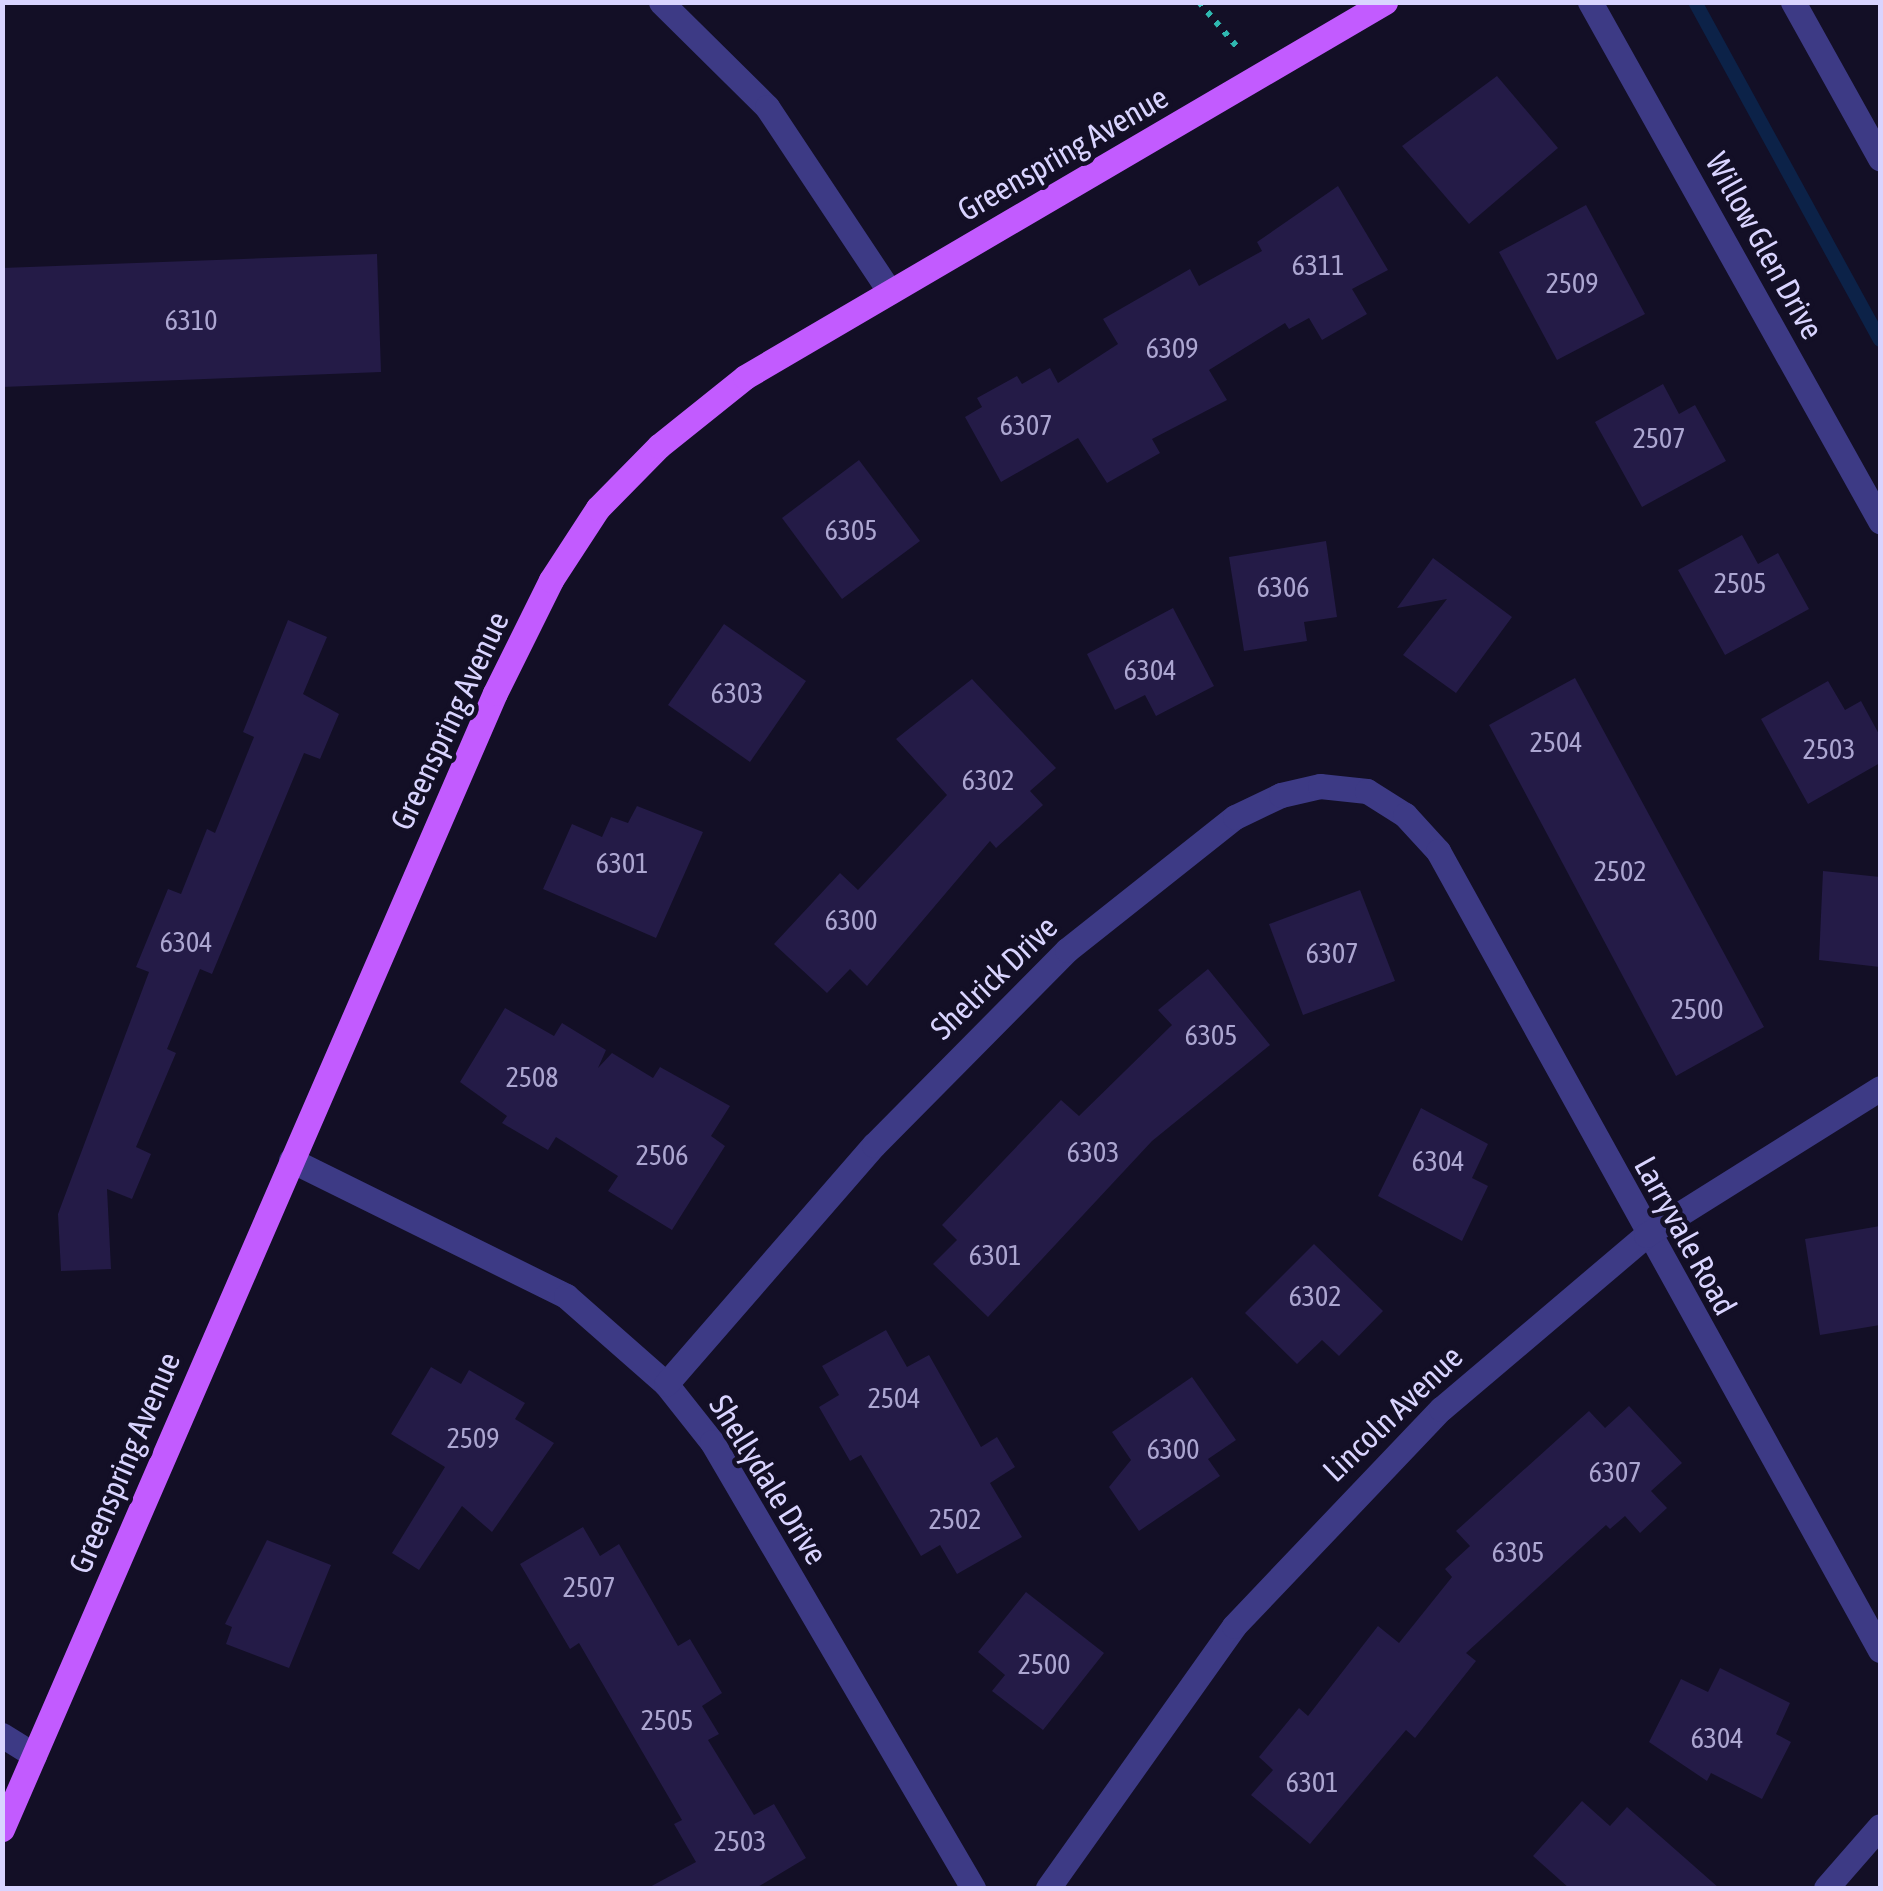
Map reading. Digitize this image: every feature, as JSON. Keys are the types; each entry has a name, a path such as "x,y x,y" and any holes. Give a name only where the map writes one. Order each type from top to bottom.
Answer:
{"main road":[{"name":"Greenspring Avenue","path":"2,1829 495,693 551,580 598,508 659,446 745,377 1384,2"}],"street":[{"path":"661,2 767,107 890,292"},
{"name":"Willow Glen Drive","path":"1590,2 1880,521"},
{"path":"1793,2 1880,158"},
{"name":"Shelrick Drive","path":"666,1384 962,1053 1067,950 1235,817 1281,795 1320,786 1367,791 1405,816 1438,851"},
{"name":"Larryvale Road","path":"1438,851 1646,1235 1880,1650"},
{"name":"Lincoln Avenue","path":"1048,1888 1234,1626 1334,1516 1441,1409 1646,1235 1880,1088"},
{"name":"Shellydale Drive","path":"291,1160 549,1286 612,1331 666,1384 712,1442 973,1888"},
{"path":"2,1735 34,1755"},
{"path":"1826,1888 1880,1826"}],"path":[{"path":"1199,2 1262,76"}],"building":[{"path":"1497,76 1558,148 1469,224 1402,146"},
{"path":"1338,186 1388,270 1352,289 1367,314 1322,340 1309,318 1289,329 1285,323 1209,370 1227,400 1152,439 1160,453 1107,483 1078,438 1001,482 965,417 982,407 977,398 1017,376 1022,384 1050,368 1058,383 1118,344 1103,319 1190,269 1199,286 1262,251 1257,242"},
{"path":"1586,205 1645,314 1557,360 1499,252"},
{"path":"377,254 381,372 2,387 2,268"},
{"path":"1663,384 1679,414 1695,405 1726,461 1642,507 1595,422"},
{"path":"859,460 920,541 842,599 782,518"},
{"path":"1742,535 1758,564 1778,553 1809,609 1725,655 1678,570"},
{"path":"1326,541 1337,617 1304,622 1307,641 1244,651 1229,557"},
{"path":"1433,558 1512,617 1456,693 1403,655 1447,599 1397,608"},
{"path":"1173,608 1214,686 1156,716 1145,695 1115,710 1087,654"},
{"path":"288,620 327,637 303,694 339,714 320,759 304,753 212,974 200,969 167,1049 176,1053 136,1147 151,1154 132,1199 107,1189 111,1269 61,1271 58,1214 149,972 136,967 168,889 181,894 207,829 215,833 254,737 243,732"},
{"path":"724,624 806,681 750,762 668,705"},
{"path":"1575,678 1764,1027 1676,1076 1489,725"},
{"path":"972,679 1056,768 1030,791 1043,805 996,848 990,841 867,986 850,969 827,993 774,944 840,873 858,890 947,795 896,739"},
{"path":"1828,681 1845,710 1861,701 1880,736 1880,763 1808,804 1761,719"},
{"path":"637,806 703,832 656,938 543,889 572,824 602,837 611,817 628,823"},
{"path":"1823,871 1880,877 1880,967 1819,960"},
{"path":"1360,890 1395,981 1303,1015 1269,924"},
{"path":"1208,969 1270,1045 1152,1141 988,1317 933,1264 957,1240 942,1225 1061,1100 1079,1116 1172,1025 1158,1010"},
{"path":"505,1008 554,1036 562,1023 606,1050 598,1068 612,1053 653,1078 660,1067 730,1106 711,1136 725,1146 672,1230 608,1191 618,1176 556,1137 548,1150 502,1123 507,1116 460,1082"},
{"path":"1421,1108 1488,1144 1472,1178 1488,1186 1462,1241 1378,1196"},
{"path":"1880,1226 1880,1325 1820,1335 1805,1239"},
{"path":"1314,1244 1383,1311 1339,1356 1322,1340 1297,1364 1245,1313"},
{"path":"886,1330 907,1367 929,1355 981,1447 997,1437 1015,1467 990,1483 1022,1537 957,1574 940,1545 921,1556 861,1455 850,1461 819,1407 839,1395 822,1366"},
{"path":"431,1367 461,1384 469,1370 525,1403 515,1419 554,1443 492,1532 462,1506 419,1570 392,1553 445,1467 391,1434"},
{"path":"1192,1377 1236,1440 1208,1459 1220,1476 1139,1531 1109,1487 1131,1460 1112,1432"},
{"path":"1629,1406 1682,1463 1651,1491 1667,1508 1640,1533 1625,1516 1610,1529 1606,1525 1466,1653 1476,1661 1415,1738 1406,1730 1310,1844 1251,1795 1273,1770 1259,1757 1299,1708 1308,1716 1378,1626 1399,1643 1452,1577 1445,1569 1470,1546 1456,1531 1589,1411 1605,1428"},
{"path":"583,1527 600,1556 619,1544 678,1646 690,1639 722,1693 702,1706 719,1734 708,1740 754,1815 774,1804 806,1858 756,1888 648,1888 696,1862 674,1824 682,1820 579,1643 570,1649 520,1564"},
{"path":"267,1540 331,1565 289,1668 226,1644 232,1627 225,1624"},
{"path":"1026,1592 1104,1653 1043,1730 992,1691 1005,1675 978,1652"},
{"path":"1720,1668 1790,1703 1776,1734 1791,1742 1762,1799 1711,1773 1707,1781 1649,1742 1681,1679 1708,1692"},
{"path":"1582,1801 1610,1826 1627,1807 1719,1888 1569,1888 1533,1856"}],"waterway":[{"path":"1695,2 1880,340"}]}
